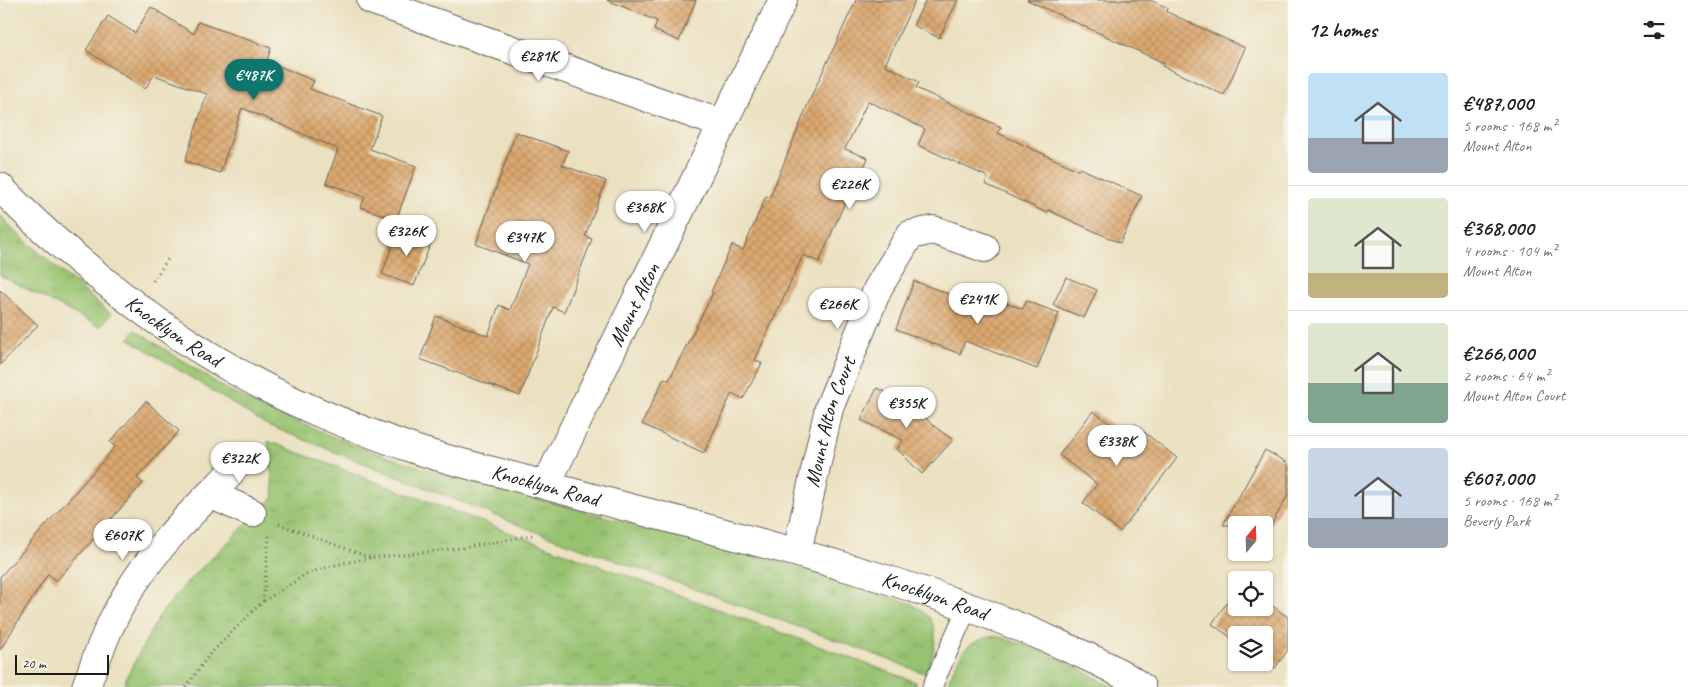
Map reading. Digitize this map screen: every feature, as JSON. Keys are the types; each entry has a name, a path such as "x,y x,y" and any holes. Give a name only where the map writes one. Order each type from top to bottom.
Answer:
{"street":[{"path":"371,0 722,124"},
{"name":"Mount Alton","path":"546,485 783,0"},
{"name":"Knocklyon Road","path":"0,187 33,222 114,290 197,348 237,372 345,422 417,450 797,552 897,582 968,606 1096,661 1141,687"},
{"name":"Mount Alton Court","path":"797,552 829,408 878,288 910,234 933,230 985,248"},
{"path":"86,687 102,641 133,583 154,556 218,485 261,517"}],"lane":[{"path":"932,687 968,606"}],"path":[{"path":"152,282 168,259"},
{"path":"263,601 261,517 371,558"},
{"path":"186,687 210,654 263,601 308,573 339,564 371,558 464,548 532,535"}],"green space":[{"path":"0,215 20,236 111,314 100,327 0,275"},
{"path":"135,330 228,390 266,409 353,445 432,471 785,564 912,604 930,618 934,626 935,644 926,674 534,531 267,425 129,339"},
{"path":"268,441 916,682 913,687 124,687 126,678 159,616 188,581 274,497"},
{"path":"995,636 1055,657 1112,687 951,687 947,685 963,652 975,642"}],"building":[{"path":"607,0 696,0 679,41 654,30 657,21"},
{"path":"856,0 915,0 885,65 919,82 916,88 1001,127 998,133 1078,170 1080,168 1142,196 1120,243 1048,210 1047,213 985,184 988,177 918,145 925,129 868,101 845,149 868,158 852,195 849,193 819,262 803,255 755,360 762,363 743,399 732,393 704,453 642,424 664,378 669,380 713,293 711,292 732,245 743,250 766,196 770,197 811,97"},
{"path":"926,0 958,0 939,38 913,25"},
{"path":"1027,0 1150,0 1168,8 1167,12 1245,48 1224,95 1162,66 1164,63"},
{"path":"151,7 194,34 198,22 271,48 267,61 314,81 310,89 382,116 370,149 416,166 396,220 361,207 365,197 326,183 338,149 242,108 220,173 185,161 207,94 154,75 145,89 86,50 108,16 135,33"},
{"path":"516,132 568,151 562,165 606,181 585,236 592,239 564,312 553,307 520,396 420,359 436,316 488,336 499,305 510,310 528,264 476,244"},
{"path":"399,227 432,240 414,286 382,274"},
{"path":"1066,277 1097,290 1084,318 1053,305"},
{"path":"914,281 994,311 999,300 1023,309 1026,301 1059,313 1037,369 965,341 960,354 896,329"},
{"path":"0,290 38,325 0,365"},
{"path":"877,388 917,408 931,424 953,440 922,474 897,449 903,440 861,420"},
{"path":"146,401 179,431 137,478 143,483 56,581 48,574 0,650 0,577 115,447 110,442"},
{"path":"1093,411 1125,435 1134,424 1177,458 1120,532 1083,503 1097,484 1059,455"},
{"path":"1265,450 1288,463 1288,495 1273,521 1273,516 1228,516"},
{"path":"1228,516 1228,525 1223,525"},
{"path":"1228,601 1228,616 1273,616 1273,606 1288,617 1288,650 1275,668 1273,667 1273,626 1228,626 1228,635 1212,624"}]}
